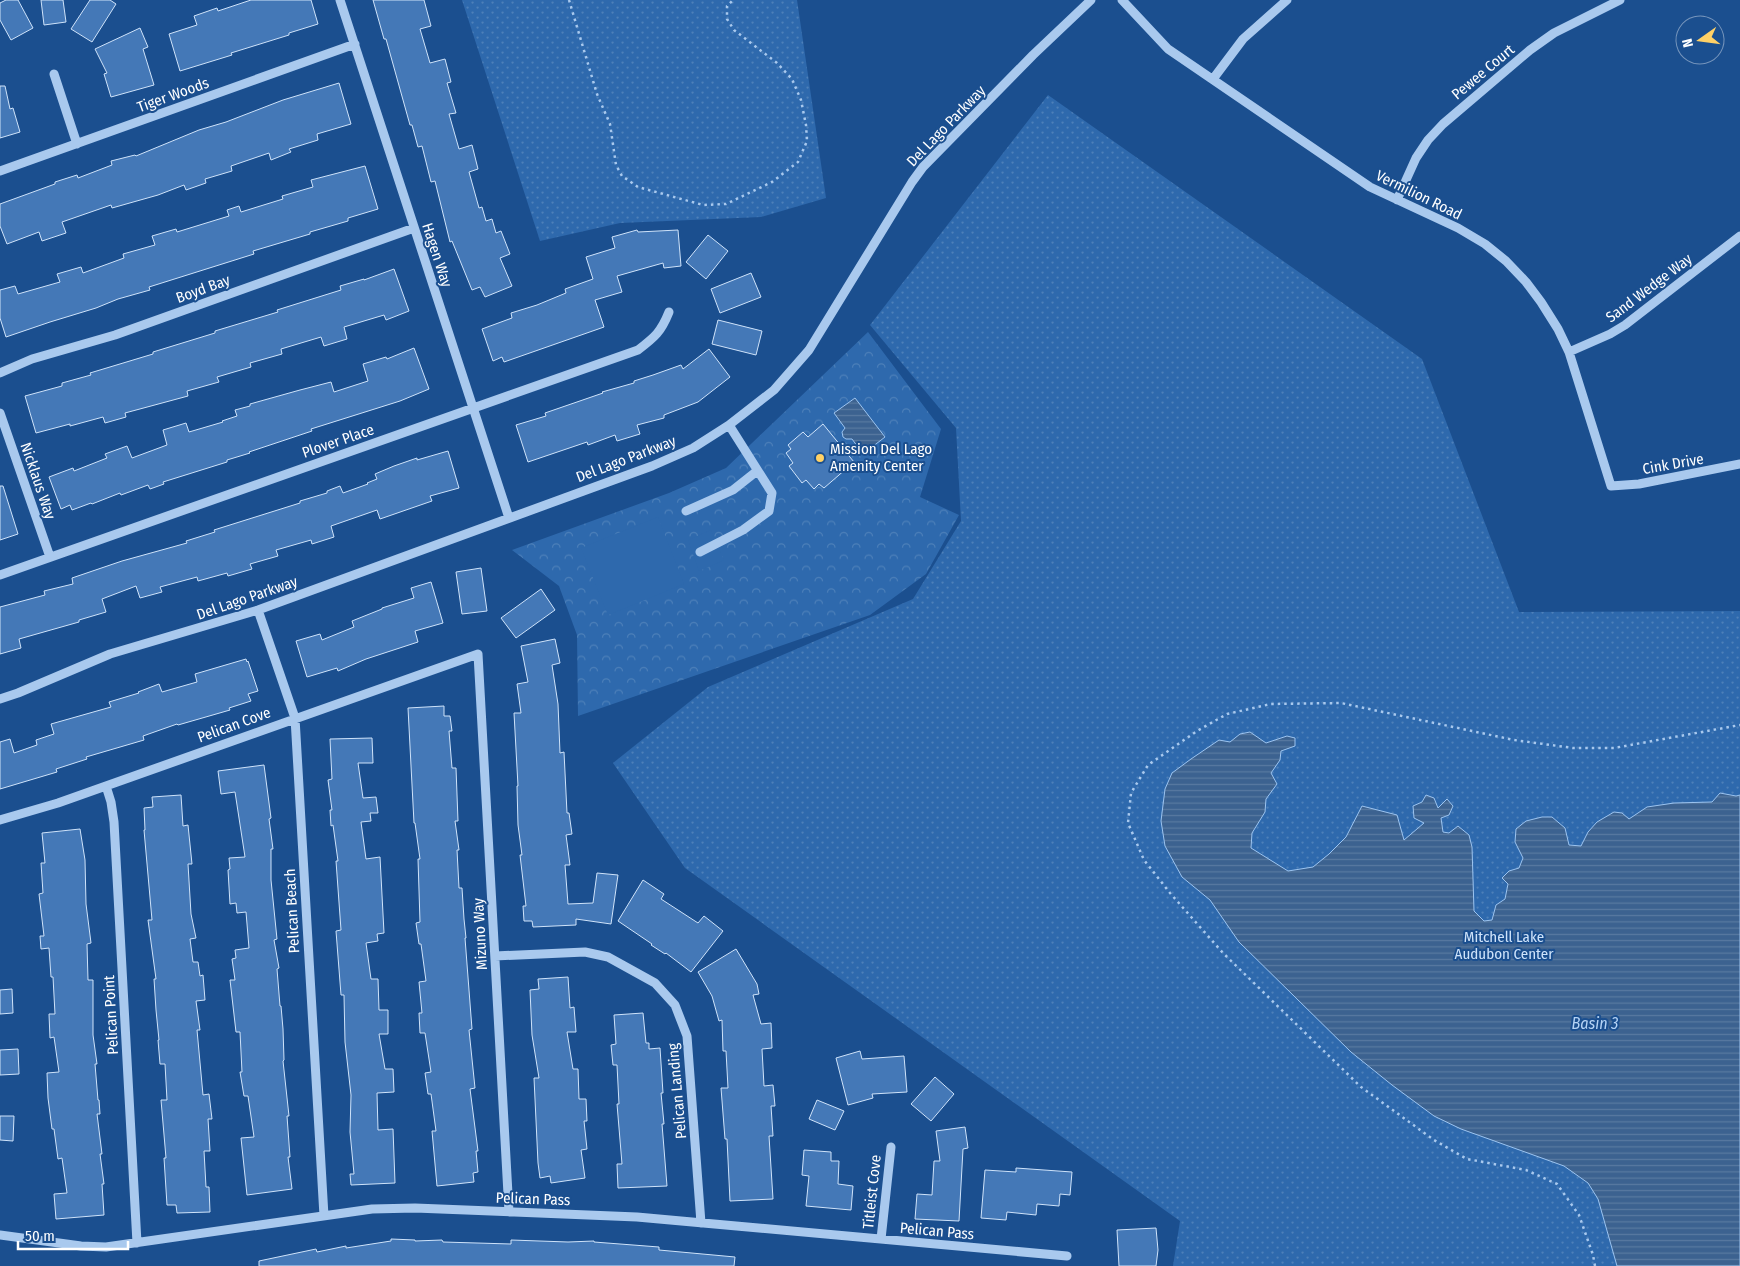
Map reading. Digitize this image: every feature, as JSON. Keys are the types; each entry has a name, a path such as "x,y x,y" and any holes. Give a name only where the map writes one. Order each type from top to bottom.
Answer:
{"street":[{"name":"Hagen Way","path":"340,0 509,518"},
{"name":"Del Lago Parkway","path":"0,699 110,654 258,610 652,466 693,448 729,425 774,390 809,350 923,167 1033,55 1091,0"},
{"name":"Vermilion Road","path":"1122,0 1168,49 1370,187 1458,228 1485,244 1506,261 1526,282 1541,302 1569,352 1611,486"},
{"path":"1213,79 1242,39 1287,0"},
{"name":"Pewee Court","path":"1397,200 1416,158 1442,124 1538,44 1563,28 1620,0"},
{"name":"Tiger Woods","path":"0,171 355,44"},
{"path":"54,74 77,144"},
{"name":"Boyd Bay","path":"0,373 32,359 115,335 414,228"},
{"name":"Sand Wedge Way","path":"1569,352 1610,334 1625,325 1740,236"},
{"name":"Plover Place","path":"0,575 638,350 655,337 663,326 669,312"},
{"name":"Nicklaus Way","path":"0,413 50,557"},
{"path":"700,552 743,530 769,511 772,493 729,425"},
{"name":"Cink Drive","path":"1611,486 1639,484 1740,464"},
{"path":"686,511 734,490 758,472"},
{"name":"Pelican Beach","path":"258,610 294,718 324,1216"},
{"name":"Pelican Cove","path":"0,820 58,803 478,654"},
{"name":"Mizuno Way","path":"478,654 509,1212"},
{"name":"Pelican Point","path":"106,786 112,802 114,822 137,1243"},
{"name":"Pelican Landing","path":"495,956 584,952 608,957 655,983 675,1005 687,1036 701,1223"},
{"name":"Titleist Cove","path":"882,1239 891,1147"},
{"name":"Pelican Pass","path":"0,1235 80,1246 106,1247 372,1209 415,1208 637,1217 1067,1256"}],"path":[{"path":"568,0 597,94 610,124 616,165 622,176 638,186 703,205 726,204 772,182 798,162 807,141 801,100 792,79 778,63 734,30 727,19 727,6 733,0"},
{"path":"1595,1266 1579,1214 1557,1184 1526,1170 1467,1159 1434,1140 1361,1087 1223,953 1170,893 1144,860 1128,823 1131,793 1148,765 1197,730 1227,714 1271,704 1341,702 1514,740 1573,748 1614,748 1740,724"}],"green space":[{"path":"462,0 797,0 826,198 761,217 620,223 540,241"},
{"name":"Mitchell Lake Audubon Center","path":"1048,95 1422,359 1519,612 1740,611 1740,1266 1173,1266 1180,1221 685,868 613,763 708,687 913,599 961,521 956,428 870,325"},
{"path":"868,332 941,429 920,497 959,515 926,574 870,615 578,716 577,635 559,586 512,550 669,493 726,468"},
{"path":"658,517 684,584 608,615 581,548"},
{"path":"711,530 724,560 699,571 688,540"}],"water":[{"path":"855,398 885,437 863,454 852,439 843,437 842,432 845,428 834,413"},
{"name":"Basin 3","path":"1250,732 1266,743 1287,736 1295,738 1295,746 1281,751 1280,760 1271,773 1277,784 1266,799 1265,812 1252,833 1251,848 1288,871 1313,867 1346,837 1362,806 1397,815 1404,840 1424,823 1414,818 1413,806 1422,802 1426,795 1434,798 1438,808 1447,799 1453,806 1449,815 1441,818 1443,832 1449,833 1458,826 1469,835 1472,847 1474,911 1484,921 1492,920 1496,905 1505,899 1508,884 1502,878 1509,871 1519,868 1523,858 1515,842 1516,829 1526,821 1542,817 1552,817 1565,828 1569,845 1581,846 1588,832 1597,822 1614,812 1622,813 1629,819 1647,807 1674,803 1712,802 1720,793 1740,795 1740,1266 1617,1266 1598,1199 1588,1183 1564,1166 1461,1129 1434,1116 1351,1052 1239,942 1210,900 1182,877 1165,846 1161,821 1165,789 1172,773 1219,740 1230,742 1240,734"}],"building":[{"path":"6,0 18,0 33,28 11,40 0,20 0,3"},
{"path":"41,0 63,0 66,22 44,25"},
{"path":"90,0 110,0 116,4 92,42 71,29"},
{"path":"251,0 311,0 318,24 231,53 232,55 180,71 169,34 197,25 194,16 217,8 218,11"},
{"path":"373,0 424,0 431,26 420,29 430,63 445,59 451,82 447,83 456,113 449,114 459,149 472,145 478,169 469,172 479,208 482,207 486,221 492,219 496,233 501,231 510,254 500,258 512,286 485,297 480,287 472,290 452,241 450,242 435,181 431,182 422,146 418,147 412,125 410,125"},
{"path":"140,28 148,47 143,49 154,85 111,97 104,74 107,73 95,49"},
{"path":"339,83 351,124 317,134 318,140 289,149 291,152 271,160 269,153 231,166 232,171 205,179 206,183 186,190 184,185 158,195 112,208 111,205 62,222 66,233 42,241 39,232 7,244 0,226 0,204 55,184 55,182 77,175 78,178 112,165 111,161 136,156 199,130 226,122 283,100"},
{"path":"0,86 5,86 10,109 13,108 20,132 0,138"},
{"path":"365,166 378,209 348,218 348,221 310,232 310,234 253,251 254,254 149,287 150,290 6,337 0,318 0,290 15,286 18,294 60,282 57,274 81,267 83,273 124,258 123,254 155,245 152,236 176,229 177,232 229,216 227,210 239,206 241,212 283,199 282,196 313,187 311,180"},
{"path":"637,230 638,232 678,230 681,266 664,268 663,263 617,276 622,292 595,300 604,327 504,362 502,357 493,361 482,329 512,318 511,313 566,293 565,289 593,279 586,257 615,248 612,237"},
{"path":"708,235 728,251 706,279 686,262"},
{"path":"394,269 409,311 386,320 384,315 344,327 347,339 324,346 321,337 281,349 282,354 250,363 251,367 217,377 219,382 187,391 188,396 125,413 126,417 105,423 103,417 36,433 25,396 62,386 62,383 91,375 90,373 278,312 277,310 341,290 340,286"},
{"path":"751,273 761,297 720,313 711,289"},
{"path":"718,320 762,331 756,355 712,344"},
{"path":"414,348 429,389 400,401 311,429 312,431 227,460 227,462 163,482 164,484 150,489 148,485 72,510 70,505 61,509 49,477 73,468 74,471 107,458 105,454 127,446 132,458 167,445 163,430 186,423 189,432 237,416 235,410 250,406 250,404 331,382 334,392 368,381 363,364 386,357 387,359"},
{"path":"709,349 730,377 698,402 664,415 664,418 637,425 640,434 617,441 615,435 588,445 587,442 528,462 516,425 546,416 545,413 681,365 683,369"},
{"name":"Mission Del Lago Amenity Center","path":"823,424 854,462 824,488 819,484 814,489 806,480 802,483 789,466 793,463 786,453 791,449 788,445 803,432 808,437"},
{"path":"448,451 459,488 430,496 432,501 380,519 377,510 331,526 334,537 312,544 311,540 276,550 278,556 250,564 252,569 228,576 227,573 198,581 197,577 160,587 162,592 140,598 136,586 102,599 106,612 79,620 79,622 19,639 21,648 0,654 0,607 45,595 44,591 73,584 72,578 122,561 187,543 186,541 215,532 214,530 300,503 300,501 327,493 327,491 340,486 343,493 368,484 377,479 375,474 394,466 417,458 417,460"},
{"path":"0,486 3,486 18,534 0,540"},
{"path":"481,568 487,611 462,614 456,572"},
{"path":"431,582 443,623 415,631 418,642 366,659 338,671 337,668 307,677 296,641 320,634 322,640 354,627 352,621 382,608 414,598 411,588"},
{"path":"541,589 555,610 516,638 501,618"},
{"path":"555,639 560,663 552,665 558,704 560,753 564,752 567,813 569,813 572,834 566,835 570,865 565,865 568,904 593,903 597,873 618,875 611,924 576,919 576,925 533,927 532,921 524,921 523,906 526,906 518,825 514,713 521,713 517,684 528,682 521,646"},
{"path":"246,659 258,691 248,694 251,701 229,708 230,710 177,724 143,736 144,740 86,757 87,759 56,769 57,772 0,789 0,742 10,739 14,753 37,745 36,740 54,734 51,724 111,707 109,702 139,693 159,684 162,692 197,682 195,674"},
{"path":"444,706 444,716 450,716 452,731 449,731 452,768 456,768 458,821 455,821 459,850 457,850 459,888 462,888 472,1029 469,1030 475,1088 470,1089 478,1151 476,1151 478,1172 473,1173 474,1182 437,1186 432,1131 436,1131 431,1094 428,1094 425,1073 431,1072 425,1033 420,1033 419,1013 422,1013 419,982 426,981 416,923 420,922 418,859 420,859 414,823 408,708"},
{"path":"372,738 373,763 358,763 363,798 376,797 378,813 370,813 371,821 361,822 366,859 380,857 384,933 377,934 378,941 366,943 371,979 378,979 379,1010 388,1010 388,1034 379,1034 385,1069 393,1069 394,1092 377,1093 378,1130 393,1129 395,1183 351,1185 350,1174 354,1174 350,1132 351,1095 345,1042 344,995 341,995 336,931 341,930 336,861 338,861 333,825 331,826 330,810 332,810 328,780 332,779 330,739"},
{"path":"264,765 271,818 269,819 273,849 271,849 271,880 277,939 274,940 279,968 277,969 283,1029 283,1061 289,1116 287,1116 290,1157 288,1157 292,1189 247,1195 241,1138 254,1137 248,1096 244,1096 240,1072 242,1072 240,1032 236,1032 230,980 235,980 232,959 236,958 235,950 249,948 246,912 237,913 236,903 230,904 228,870 230,869 229,858 245,857 235,792 221,794 218,771"},
{"path":"181,795 183,826 188,825 192,864 188,864 191,914 196,938 190,939 193,962 198,962 200,976 203,975 205,1000 196,1001 200,1030 197,1030 203,1095 209,1094 212,1119 208,1119 210,1151 204,1151 206,1187 209,1187 210,1212 177,1213 176,1205 167,1205 164,1158 166,1158 161,1100 167,1100 165,1064 160,1064 154,979 156,979 148,920 152,920 144,830 144,808 153,807 152,797"},
{"path":"80,829 85,860 86,904 91,943 87,944 88,980 93,980 93,1035 97,1064 95,1064 100,1114 97,1114 102,1154 100,1154 104,1184 102,1184 104,1215 56,1219 54,1194 67,1193 62,1158 58,1159 54,1129 52,1129 48,1098 47,1073 59,1072 54,1037 50,1038 49,1014 55,1014 49,948 41,949 40,936 44,936 39,894 43,893 41,863 45,863 42,833"},
{"path":"643,880 664,894 661,899 698,923 704,916 723,931 691,972 618,921"},
{"path":"736,949 757,984 759,994 753,995 761,1024 771,1023 772,1048 762,1049 764,1086 773,1085 775,1106 771,1106 773,1136 769,1136 773,1199 730,1201 727,1139 725,1139 721,1088 728,1088 726,1051 723,1051 722,1020 719,1021 712,996 698,972"},
{"path":"568,977 570,1008 574,1007 576,1032 567,1032 573,1069 578,1069 579,1099 586,1099 587,1121 584,1121 587,1149 581,1150 585,1178 551,1183 550,1176 540,1178 538,1163 534,1078 539,1078 532,1035 530,990 539,989 538,979"},
{"path":"12,989 13,1013 0,1014 0,990"},
{"path":"643,1013 646,1043 649,1043 649,1049 660,1048 664,1124 662,1124 667,1186 618,1188 617,1164 622,1164 617,1104 619,1104 617,1065 613,1065 611,1045 616,1044 614,1015"},
{"path":"18,1049 19,1074 0,1075 0,1050"},
{"path":"860,1051 862,1059 904,1056 907,1092 872,1094 873,1098 848,1105 836,1058"},
{"path":"935,1077 954,1094 931,1121 911,1104"},
{"path":"817,1100 844,1111 835,1130 809,1119"},
{"path":"0,1116 14,1116 13,1141 0,1140"},
{"path":"965,1127 968,1148 963,1149 959,1221 915,1219 917,1194 932,1195 934,1161 940,1161 936,1131"},
{"path":"804,1150 831,1152 831,1161 839,1161 838,1184 853,1186 851,1210 806,1206 809,1176 802,1175"},
{"path":"1016,1168 1072,1172 1070,1195 1060,1194 1059,1206 1037,1204 1036,1215 1007,1212 1006,1220 981,1218 985,1170 1016,1172"},
{"path":"1156,1228 1158,1250 1156,1266 1119,1266 1117,1230"},
{"path":"391,1239 511,1244 511,1240 594,1241 659,1247 659,1250 735,1257 734,1266 259,1266 259,1261 316,1249 317,1252 346,1246 346,1248 391,1241"}],"place":[{"name":"Mission Del Lago Amenity Center","path":"820,458"}]}
